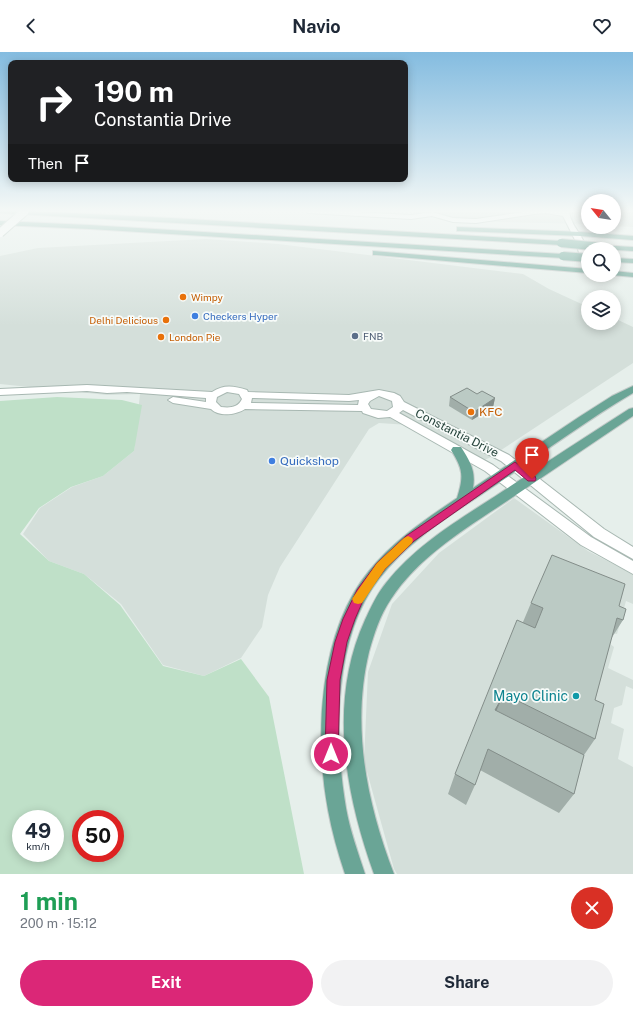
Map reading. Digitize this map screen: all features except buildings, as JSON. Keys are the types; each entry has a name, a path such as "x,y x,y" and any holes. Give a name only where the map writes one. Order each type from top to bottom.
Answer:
{"main road":[{"path":"335,249 581,270"},
{"path":"450,249 581,257"},
{"path":"621,260 633,261"},
{"path":"621,274 633,275"},
{"path":"355,874 350,863 340,823 331,767 333,680 341,642 360,594 381,566 410,538 596,410 633,389"},
{"path":"384,874 372,846 360,802 352,727 357,667 366,636 379,605 395,582 436,542 518,489 633,411"},
{"path":"457,450 469,470 463,502"}],"street":[{"path":"0,392 67,388 107,390 127,389 214,395"},
{"path":"213,406 211,400 214,395 220,391 232,389 243,392 244,400"},
{"path":"107,390 134,396 213,406 217,409 227,411 233,410 244,400 330,398 368,396 385,393 396,398 400,407 392,414 380,415 367,411 364,408 244,400"},
{"path":"364,408 363,404 368,396"},
{"name":"Constantia Drive","path":"399,404 500,455 599,533 633,554"},
{"name":"Constantia Drive","path":"392,414 500,476 586,541 633,568"}],"shaded area":[{"path":"32,249 322,249 523,274 549,289 581,304 581,330 621,330 621,321 633,327 633,363 489,458 474,464 409,425 379,423 369,429 280,567 268,595 262,627 241,658 204,676 163,665 121,604 84,574 49,561 23,534 40,508 72,487 103,476 134,451 140,394 107,395 0,384 0,256"},
{"path":"514,498 588,551 633,574 633,604 626,601 617,634 612,633 479,770 581,722 609,643 614,647 608,668 633,680 633,689 626,686 622,705 614,708 611,723 624,729 618,759 633,767 633,874 397,874 394,869 364,761 368,672 392,604 439,553"}],"green space":[{"path":"57,397 122,400 142,405 134,451 103,476 71,487 39,508 20,534 49,561 84,574 120,605 163,666 204,676 241,659 269,697 304,874 0,874 0,401"}],"slow traffic":[{"path":"358,599 360,594 381,566 408,540"}],"place":[{"name":"Wimpy","path":"183,297"},
{"name":"Checkers Hyper","path":"195,316"},
{"name":"Delhi Delicious","path":"166,320"},
{"name":"FNB","path":"355,336"},
{"name":"London Pie","path":"161,337"},
{"name":"KFC","path":"471,412"},
{"name":"Quickshop","path":"272,461"},
{"name":"Mayo Clinic","path":"576,696"}],"route":[{"path":"331,754 333,680 341,642 360,594 381,566 410,538 491,482 515,466 532,479"}]}
